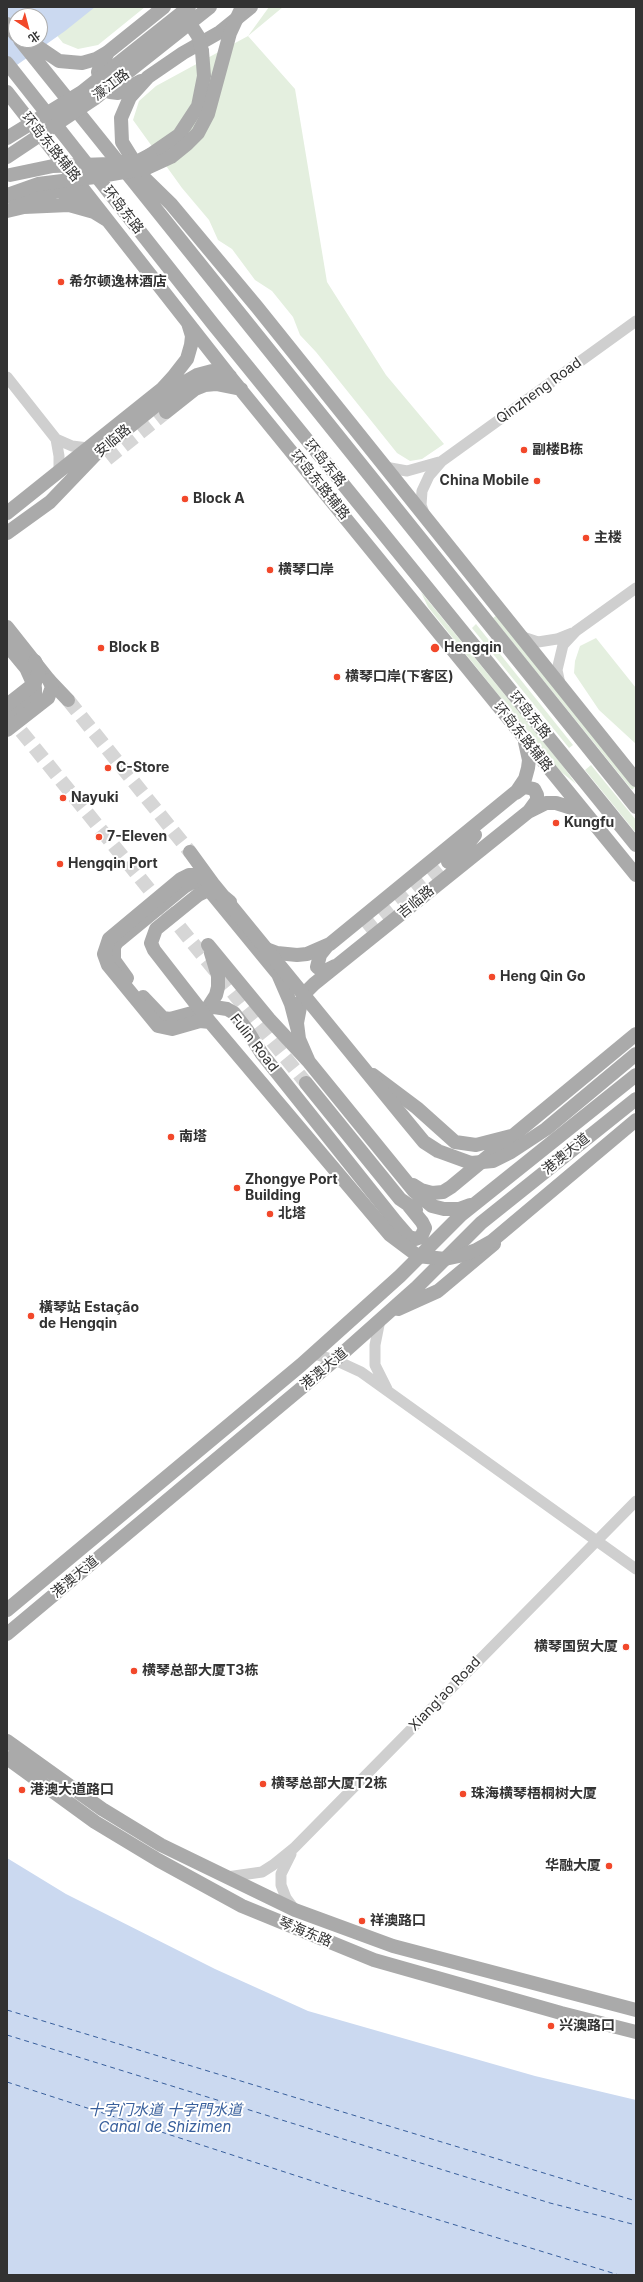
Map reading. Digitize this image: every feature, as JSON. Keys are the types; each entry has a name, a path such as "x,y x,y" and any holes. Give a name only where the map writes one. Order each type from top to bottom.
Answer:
{"main road":[{"path":"30,48 40,56 59,61 82,64 96,59 108,52 164,7"},
{"path":"7,185 27,178 62,172 98,170 116,173 150,155 179,135 190,122 202,93 202,51 198,36 186,16 177,7"},
{"name":"濠江路","path":"7,138 82,92 189,7"},
{"name":"濠江路","path":"7,157 99,95 210,7"},
{"path":"7,195 38,184 147,168 171,157 198,133 208,114 230,33 242,7"},
{"path":"108,52 98,72 100,80 110,92 118,93 148,77 182,54 220,32 251,7"},
{"path":"34,48 40,56"},
{"name":"环岛东路","path":"40,56 102,143 636,807"},
{"name":"环岛东路","path":"7,63 213,324 636,845"},
{"path":"140,172 122,142 121,118 130,97 148,77"},
{"name":"环岛东路辅路","path":"7,95 96,203 230,376 636,875"},
{"path":"102,143 140,172 172,204 636,780"},
{"path":"7,176 52,166 110,164 150,155"},
{"path":"7,206 39,194 58,191 80,195 96,203"},
{"path":"7,211 24,207 69,205 94,212 111,223"},
{"path":"153,277 178,295 197,317 213,324"},
{"name":"安临路","path":"7,513 162,388 180,369 187,359 192,336 185,318"},
{"path":"245,322 263,334 282,356 324,392"},
{"name":"安临路","path":"7,533 50,502 97,453 185,382 197,375 212,371 230,376"},
{"path":"166,412 195,389 205,385 216,384 241,389"},
{"path":"369,517 384,551 409,583 415,605"},
{"path":"429,522 444,553 470,586 478,611"},
{"path":"7,627 49,680 68,700"},
{"path":"7,645 26,668 35,688 30,702 7,720"},
{"path":"7,705 35,682 39,670 35,661"},
{"path":"7,730 48,698 52,687 49,680"},
{"name":"吉临路","path":"249,940 277,953 296,955 307,954 330,944 515,794 525,779 529,760 528,747 521,732"},
{"path":"515,794 524,787 534,788 538,795 537,800 528,812"},
{"name":"吉临路","path":"309,1062 302,1049 298,1031 298,1013 307,991 339,964 528,812 546,803 556,803 575,809 594,823"},
{"path":"448,862 463,850 498,809"},
{"path":"608,841 636,884"},
{"path":"190,852 214,885 230,902 424,1142 438,1151 471,1163 493,1161 526,1143 636,1054"},
{"path":"209,1016 200,1021 172,1028 158,1026 108,965 104,954 108,939 181,879 189,875 198,875 214,885"},
{"name":"Fulin Road","path":"209,1016 170,1019 158,1015 118,967 114,960 114,947 126,934 184,887 191,883 199,882 205,885 278,974 286,989 298,1031"},
{"path":"230,902 218,892 206,890 162,923 152,937 151,944 154,950 390,1236 418,1256 429,1258 459,1256 476,1250 492,1241 636,1120"},
{"path":"330,944 320,955 317,967 321,970 327,970 339,964"},
{"name":"Fulin Road","path":"209,1016 218,987 218,976 208,945 269,1020 309,1062 414,1191 432,1206 444,1209 459,1209 480,1198"},
{"name":"Fulin Road","path":"209,1016 214,1007 227,1010 240,1020 262,1054 391,1216 409,1237 415,1239 421,1237 425,1228 422,1222 409,1206 400,1199 306,1083"},
{"path":"400,1174 421,1190 443,1192 515,1135 636,1034"},
{"path":"365,1070 417,1108 455,1142 476,1145 515,1135"},
{"name":"港澳大道","path":"7,1610 314,1354 400,1276 480,1198 636,1075"},
{"path":"400,1276 636,1087"},
{"name":"港澳大道","path":"7,1634 334,1360 420,1284 481,1223 636,1099"},
{"path":"420,1284 636,1108"},
{"path":"382,1318 438,1291 636,1124"},
{"name":"Fulin Road","path":"409,1206 431,1216 461,1215"},
{"path":"7,1732 12,1738 9,1748"},
{"name":"琴海东路","path":"9,1748 102,1809 161,1845 226,1878 295,1910 393,1946 636,2010"},
{"name":"琴海东路","path":"9,1748 95,1822 158,1860 242,1906 374,1960 561,2013 636,2032"}],"street":[{"name":"Qinzheng Road","path":"442,461 636,321"},
{"path":"7,377 56,439 60,456 58,472"},
{"path":"56,439 72,446 88,448"},
{"path":"385,467 407,471 442,461"},
{"path":"429,522 421,505 422,491 429,476 442,461"},
{"path":"561,688 557,670 563,645 576,631 636,588"},
{"path":"520,636 529,640 547,641 576,631"},
{"path":"382,1318 376,1345 375,1365 388,1392"},
{"path":"314,1354 334,1360 361,1372 636,1569"},
{"name":"Xiang'ao Road","path":"294,1848 636,1501"},
{"path":"226,1878 262,1872 273,1866 294,1848"},
{"path":"294,1848 284,1866 281,1886 286,1898 295,1910"}],"green space":[{"path":"34,7 145,7 98,45 78,49 63,43 48,24 48,8"},
{"path":"269,7 283,7 248,36"},
{"path":"248,36 295,89 327,282 386,375 444,444 422,459 410,461 397,453 316,352 300,335 293,317 272,291 255,280 232,249 218,240 209,220 182,188 133,120 139,101 156,86"},
{"path":"421,592 576,784 560,771 492,687 428,607"},
{"path":"497,615 636,786 632,790 493,618"},
{"path":"476,624 573,745 569,748 472,628"},
{"path":"596,638 636,688 636,744 599,710 574,673 575,661 580,646"},
{"path":"591,765 636,820 636,833 585,770"}],"water":[{"path":"7,7 95,7 48,43 48,8 8,8 8,48 41,48 7,72"},
{"name":"十字门水道 十字門水道 Canal de Shizimen","path":"7,1858 66,1894 215,1969 308,2011 535,2076 636,2100 636,2275 7,2275"}],"ferry route":[{"path":"7,2010 636,2201"},
{"path":"7,2035 550,2203 636,2225"},
{"path":"7,2082 331,2187 619,2275"}],"tunnel":[{"path":"107,459 166,412"},
{"path":"68,700 190,852"},
{"path":"8,715 306,1083"},
{"path":"364,929 448,862"}],"place":[{"name":"希尔顿逸林酒店","path":"61,282"},
{"name":"副楼B栋","path":"524,450"},
{"name":"China Mobile","path":"537,481"},
{"name":"Block A","path":"185,499"},
{"name":"主楼","path":"586,538"},
{"name":"横琴口岸","path":"270,570"},
{"name":"Block B","path":"101,648"},
{"name":"Hengqin","path":"435,648"},
{"name":"横琴口岸(下客区)","path":"337,677"},
{"name":"C-Store","path":"108,768"},
{"name":"Nayuki","path":"63,798"},
{"name":"Kungfu","path":"556,823"},
{"name":"7-Eleven","path":"99,837"},
{"name":"Hengqin Port","path":"60,864"},
{"name":"Heng Qin Go","path":"492,977"},
{"name":"南塔","path":"171,1137"},
{"name":"Zhongye Port Building","path":"237,1188"},
{"name":"北塔","path":"270,1214"},
{"name":"橫琴站 Estação de Hengqin","path":"31,1316"},
{"name":"横琴国贸大厦","path":"626,1647"},
{"name":"横琴总部大厦T3栋","path":"134,1671"},
{"name":"横琴总部大厦T2栋","path":"263,1784"},
{"name":"港澳大道路口","path":"22,1790"},
{"name":"珠海横琴梧桐树大厦","path":"463,1794"},
{"name":"华融大厦","path":"609,1866"},
{"name":"祥澳路口","path":"362,1921"},
{"name":"兴澳路口","path":"551,2026"}]}
